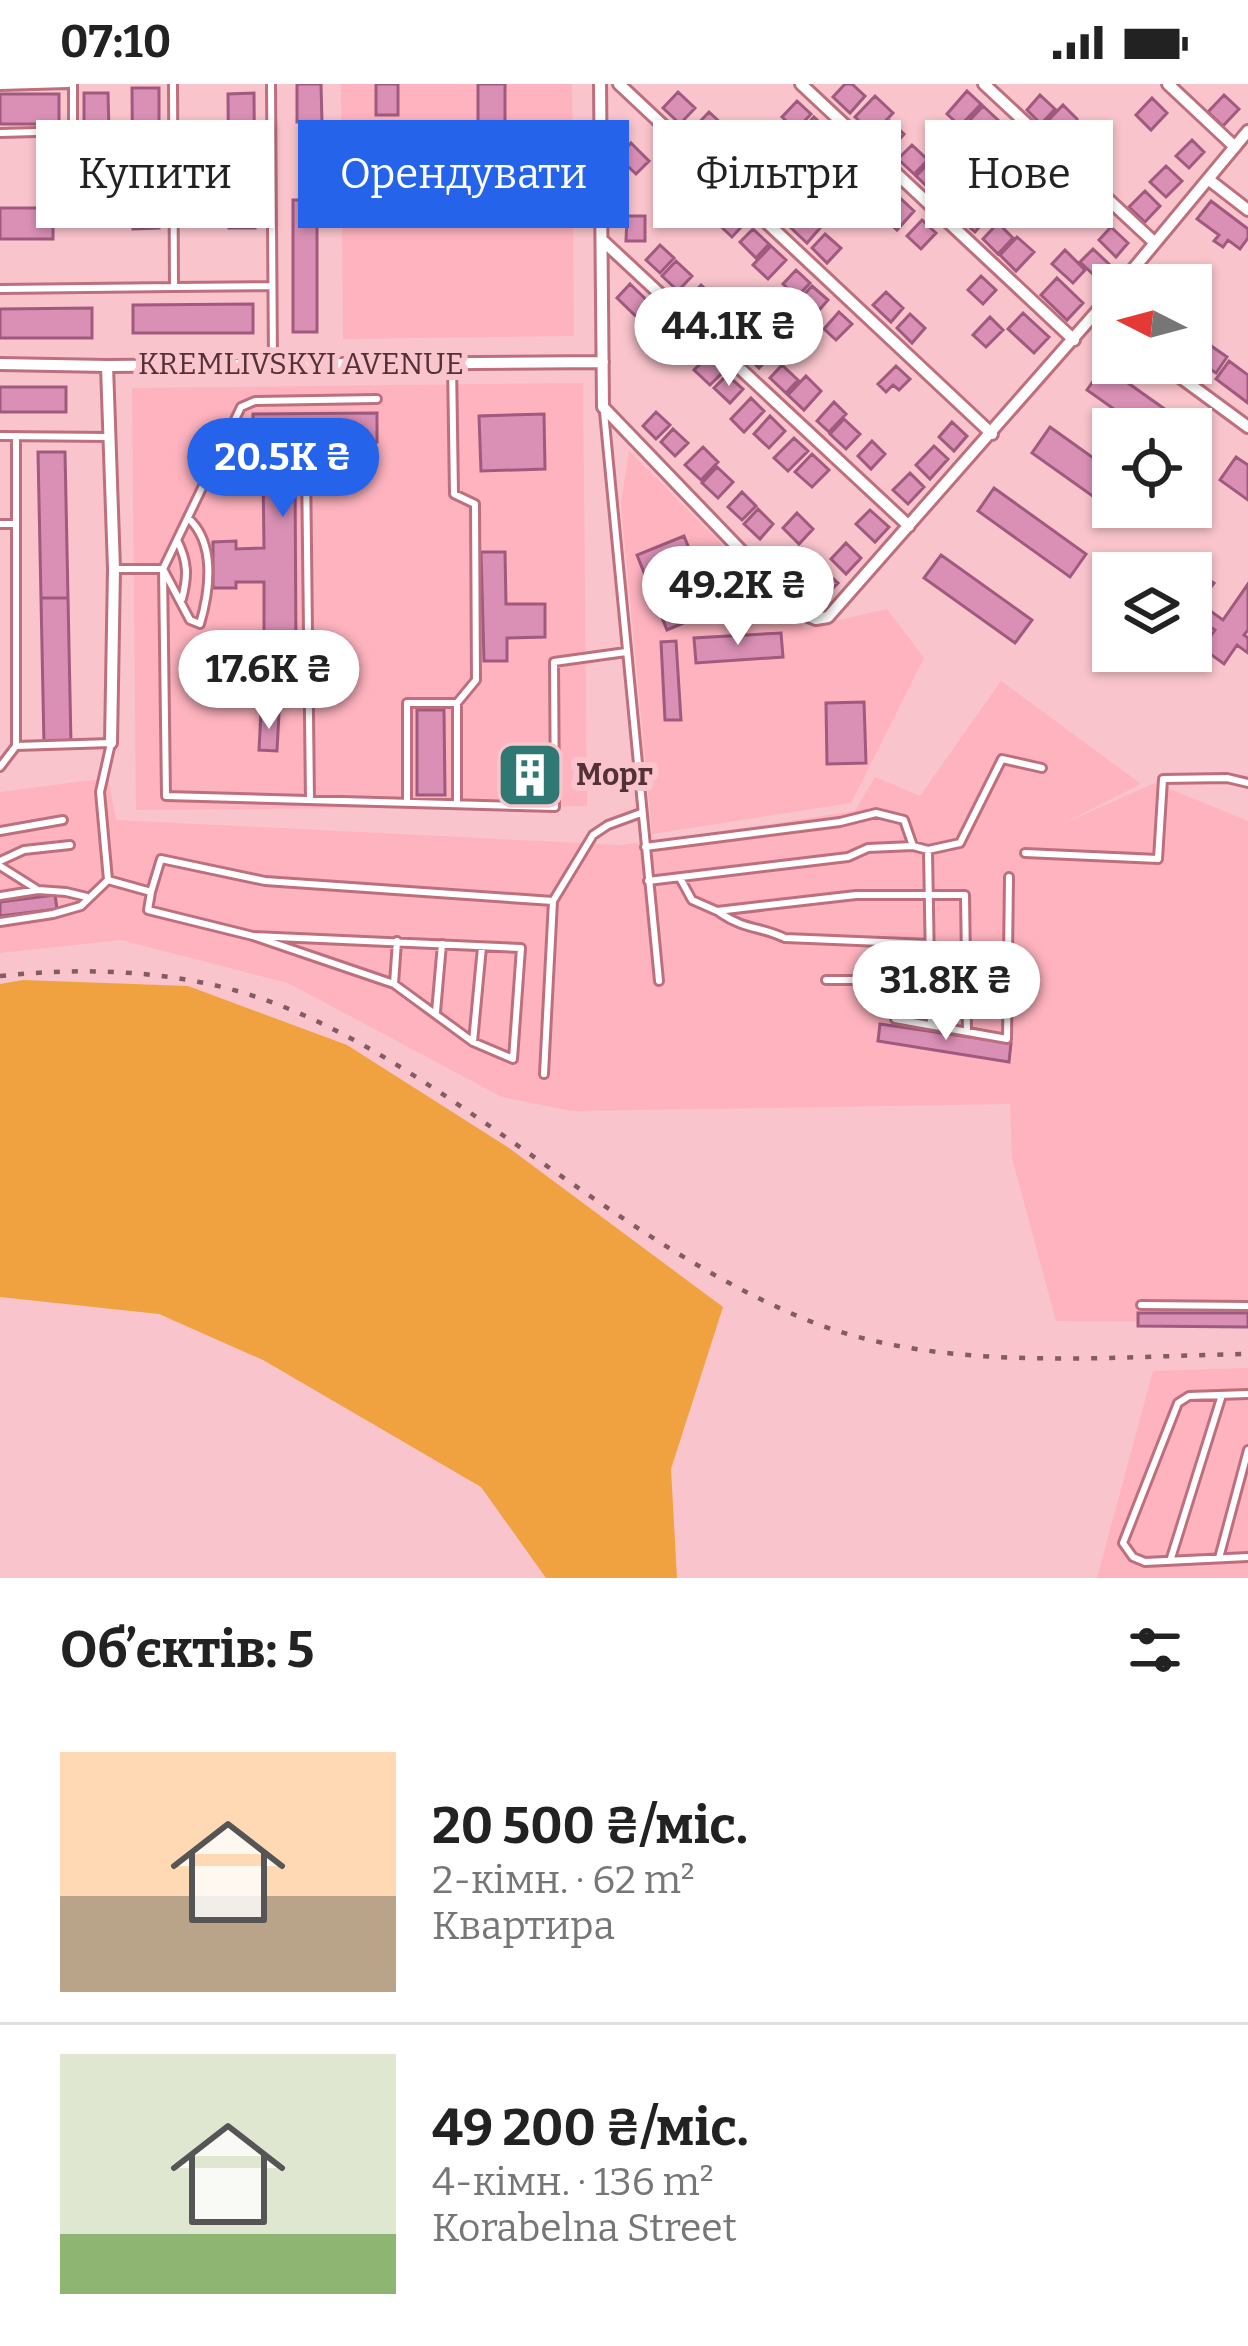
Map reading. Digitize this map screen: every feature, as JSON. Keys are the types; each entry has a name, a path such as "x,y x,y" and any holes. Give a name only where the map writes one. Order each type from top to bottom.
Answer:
{"street":[{"path":"600,84 603,407 801,613 816,619 828,617 1092,318"},
{"path":"619,84 992,434"},
{"path":"801,84 1074,340"},
{"path":"984,84 1155,243"},
{"path":"1168,84 1235,147"},
{"path":"1138,264 1248,131"},
{"path":"1208,179 1248,210"},
{"path":"602,239 909,526"},
{"name":"KREMLIVSKYI AVENUE","path":"0,364 603,362"},
{"path":"107,366 114,569 111,743"},
{"path":"1190,384 1248,427"}],"lane":[{"path":"0,86 70,84 73,131 0,133"},
{"path":"173,84 174,287"},
{"path":"271,84 273,364"},
{"path":"0,289 272,286"},
{"path":"452,363 454,494 475,504 476,680 457,704 457,804"},
{"path":"377,399 255,401 241,407 163,569 166,796 555,807 554,662 626,652"},
{"path":"603,407 659,981"},
{"path":"0,436 109,436"},
{"path":"0,766 16,746 16,436"},
{"path":"306,463 310,800"},
{"path":"163,569 190,620 200,624 206,602 206,546 200,529 188,518"},
{"path":"0,524 16,524"},
{"path":"177,540 187,559 181,603"},
{"path":"114,569 163,569"},
{"path":"406,802 407,703 457,704"},
{"path":"16,746 111,743 100,793 108,880"},
{"path":"648,881 848,856 868,848 928,850 960,843 1002,759 1042,768"},
{"path":"1025,853 1158,860 1163,779 1228,778 1248,783"},
{"path":"544,1074 553,901 592,835 641,813"},
{"path":"645,847 840,822 876,813 904,820 913,846"},
{"path":"0,831 63,820"},
{"path":"38,890 0,864 24,850 70,845"},
{"path":"928,850 931,1025"},
{"path":"253,936 521,948 513,1060 473,1042 394,984 253,936 148,910 151,892 161,859 266,881 553,901"},
{"path":"895,1019 1007,1039 1009,877"},
{"path":"680,878 692,901 742,928 765,929 785,938 930,944"},
{"path":"108,880 151,892"},
{"path":"0,922 81,906 108,880"},
{"path":"0,896 38,890 87,898"},
{"path":"717,911 856,895 965,895 968,1031"},
{"path":"394,984 397,941"},
{"path":"436,1012 442,944"},
{"path":"473,1042 482,947"},
{"path":"826,980 931,980"},
{"path":"1141,1306 1248,1306"},
{"path":"1248,1394 1189,1396 1178,1403 1123,1543 1133,1557 1145,1562 1248,1557"},
{"path":"1171,1559 1222,1395"},
{"path":"1219,1558 1248,1450"}],"shaded area":[{"path":"341,84 572,84 572,120 341,120"},
{"path":"342,228 573,228 574,336 343,339"},
{"path":"583,383 587,806 136,810 132,388"},
{"path":"629,451 805,628 887,609 924,658 851,803 652,834 621,504"},
{"path":"1001,681 1141,784 1058,826 1155,783 1248,821 1248,1322 1056,1321 1012,1158 1010,1104 572,1111 502,1097 288,983 121,940 0,953 0,792 108,778 116,820 618,845 658,841 855,811 875,777 920,796"},
{"path":"23,980 188,986 347,1045 509,1148 723,1307 671,1469 677,1578 546,1578 481,1487 263,1360 159,1314 0,1297 0,984"},
{"path":"1248,1368 1248,1578 1097,1578 1153,1371"}],"building":[{"path":"297,84 321,84 322,120 297,122"},
{"path":"376,84 398,84 398,115 376,115"},
{"path":"478,84 505,84 505,120 478,120"},
{"path":"845,84 852,84 865,96 850,113 833,97"},
{"path":"132,88 159,88 159,120 132,120"},
{"path":"967,91 981,104 966,120 954,120 947,114"},
{"path":"678,92 695,108 684,120 676,120 663,108"},
{"path":"84,93 108,93 109,120 84,120"},
{"path":"254,93 254,120 228,120 228,94"},
{"path":"0,94 59,94 59,120 0,124"},
{"path":"1040,95 1055,109 1045,120 1037,120 1027,110"},
{"path":"1224,95 1239,109 1223,126 1208,112"},
{"path":"875,96 893,113 886,120 855,117"},
{"path":"1152,98 1167,113 1151,130 1136,115"},
{"path":"797,101 811,114 805,120 782,117"},
{"path":"1063,105 1077,119 1076,120 1049,120"},
{"path":"983,106 998,120 970,120"},
{"path":"1192,140 1204,152 1189,168 1176,156"},
{"path":"629,145 649,161 636,174 629,167"},
{"path":"912,145 925,163 914,174 901,156"},
{"path":"1166,166 1182,181 1166,197 1150,182"},
{"path":"1145,191 1160,206 1145,222 1129,207"},
{"path":"901,199 914,211 901,226"},
{"path":"293,200 298,200 298,228 317,228 317,332 293,332"},
{"path":"1211,201 1248,229 1240,249 1228,240 1223,247 1214,241 1219,235 1197,219"},
{"path":"0,208 36,208 36,228 53,228 53,239 0,239"},
{"path":"629,216 645,216 645,241 626,241"},
{"path":"922,220 925,228 936,233 921,249 907,236"},
{"path":"791,228 820,228 807,243"},
{"path":"993,228 1003,228 1013,238 998,254 983,239"},
{"path":"1112,228 1128,243 1116,257 1099,240"},
{"path":"753,229 769,244 756,258 740,242"},
{"path":"825,234 841,248 827,263 812,248"},
{"path":"1017,237 1034,252 1016,271 1000,255"},
{"path":"660,245 674,258 660,273 646,260"},
{"path":"771,246 786,260 768,279 753,265"},
{"path":"1093,249 1109,264 1092,264 1092,273 1080,262"},
{"path":"1065,250 1085,270 1073,283 1052,264"},
{"path":"676,261 692,276 678,291 662,276"},
{"path":"796,270 810,283 797,297 783,284"},
{"path":"981,276 996,290 983,304 968,290"},
{"path":"1057,278 1083,303 1067,320 1041,295"},
{"path":"630,284 659,312 646,326 617,298"},
{"path":"701,285 716,299 702,313 687,300"},
{"path":"812,286 828,300 814,316 798,301"},
{"path":"886,292 903,308 891,322 873,305"},
{"path":"719,300 736,316 721,332 704,315"},
{"path":"253,304 253,333 133,333 133,305"},
{"path":"92,308 92,338 0,338 0,309"},
{"path":"839,312 852,324 836,340 824,329"},
{"path":"1023,313 1049,337 1034,353 1008,329"},
{"path":"910,314 925,328 912,343 897,328"},
{"path":"990,317 1003,330 986,347 973,335"},
{"path":"749,320 763,333 744,353 730,340"},
{"path":"768,331 782,344 759,368 746,355"},
{"path":"684,334 696,345 680,362 669,351"},
{"path":"1212,347 1227,357 1216,373 1212,370"},
{"path":"708,356 724,371 710,385 694,370"},
{"path":"1229,361 1248,375 1248,403 1216,379"},
{"path":"782,365 798,380 786,393 770,378"},
{"path":"896,366 910,379 899,390 893,385 886,392 878,384"},
{"path":"727,375 743,389 730,403 714,388"},
{"path":"806,376 821,391 804,410 788,395"},
{"path":"1092,383 1129,384 1163,408 1112,408 1087,390"},
{"path":"0,387 66,387 66,412 0,412"},
{"path":"751,398 764,411 744,432 731,419"},
{"path":"834,402 846,414 829,432 817,421"},
{"path":"656,412 670,425 656,439 643,426"},
{"path":"377,413 377,442 290,443 291,473 295,473 296,652 289,652 289,662 264,663 264,582 213,588 213,542 236,541 236,549 264,548 263,473 271,473 270,443 253,443 253,414"},
{"path":"544,414 545,469 481,471 479,416"},
{"path":"770,416 785,431 769,448 754,434"},
{"path":"844,419 860,434 846,449 830,434"},
{"path":"952,422 967,436 954,451 939,437"},
{"path":"1050,427 1092,457 1092,496 1032,453"},
{"path":"673,429 688,443 675,456 661,442"},
{"path":"794,438 808,451 788,471 774,458"},
{"path":"872,441 885,454 871,469 858,456"},
{"path":"934,446 948,459 930,479 916,465"},
{"path":"703,447 718,462 701,480 685,465"},
{"path":"38,452 65,452 68,598 41,598"},
{"path":"812,454 829,470 812,487 795,472"},
{"path":"1236,457 1248,465 1248,500 1220,480"},
{"path":"717,467 733,482 718,498 702,483"},
{"path":"910,473 924,487 908,504 893,490"},
{"path":"994,488 1086,554 1070,577 978,511"},
{"path":"742,492 756,506 742,520 728,507"},
{"path":"758,509 773,524 760,539 744,524"},
{"path":"870,510 889,527 875,542 856,524"},
{"path":"797,513 813,529 799,544 783,528"},
{"path":"684,536 714,610 667,630 637,555"},
{"path":"846,543 861,558 846,574 831,559"},
{"path":"802,548 816,560 800,577 786,564"},
{"path":"481,552 505,552 506,604 545,604 545,637 507,638 507,661 484,661"},
{"path":"941,555 1032,620 1015,643 924,578"},
{"path":"824,570 838,583 823,598 810,585"},
{"path":"1248,584 1244,635 1248,653 1237,645 1224,664 1212,655 1212,612 1223,620"},
{"path":"41,598 68,598 71,744 44,745"},
{"path":"781,633 783,657 696,663 694,638"},
{"path":"676,641 681,720 665,720 661,642"},
{"path":"864,702 866,763 827,764 826,703"},
{"path":"417,710 444,710 445,795 417,795"},
{"path":"261,712 279,713 277,751 259,750"},
{"name":"Морг","path":"515,753 544,753 545,796 516,797"},
{"path":"55,895 57,909 0,916 0,902"},
{"path":"880,1024 1011,1043 1009,1062 878,1041"},
{"path":"1138,1313 1248,1313 1248,1327 1138,1326"}],"railway":[{"path":"0,976 100,972 174,978 237,991 309,1017 410,1073 677,1253 763,1300 859,1337 912,1348 1024,1358 1248,1354"}],"place":[{"name":"Морг","path":"530,775"}]}
